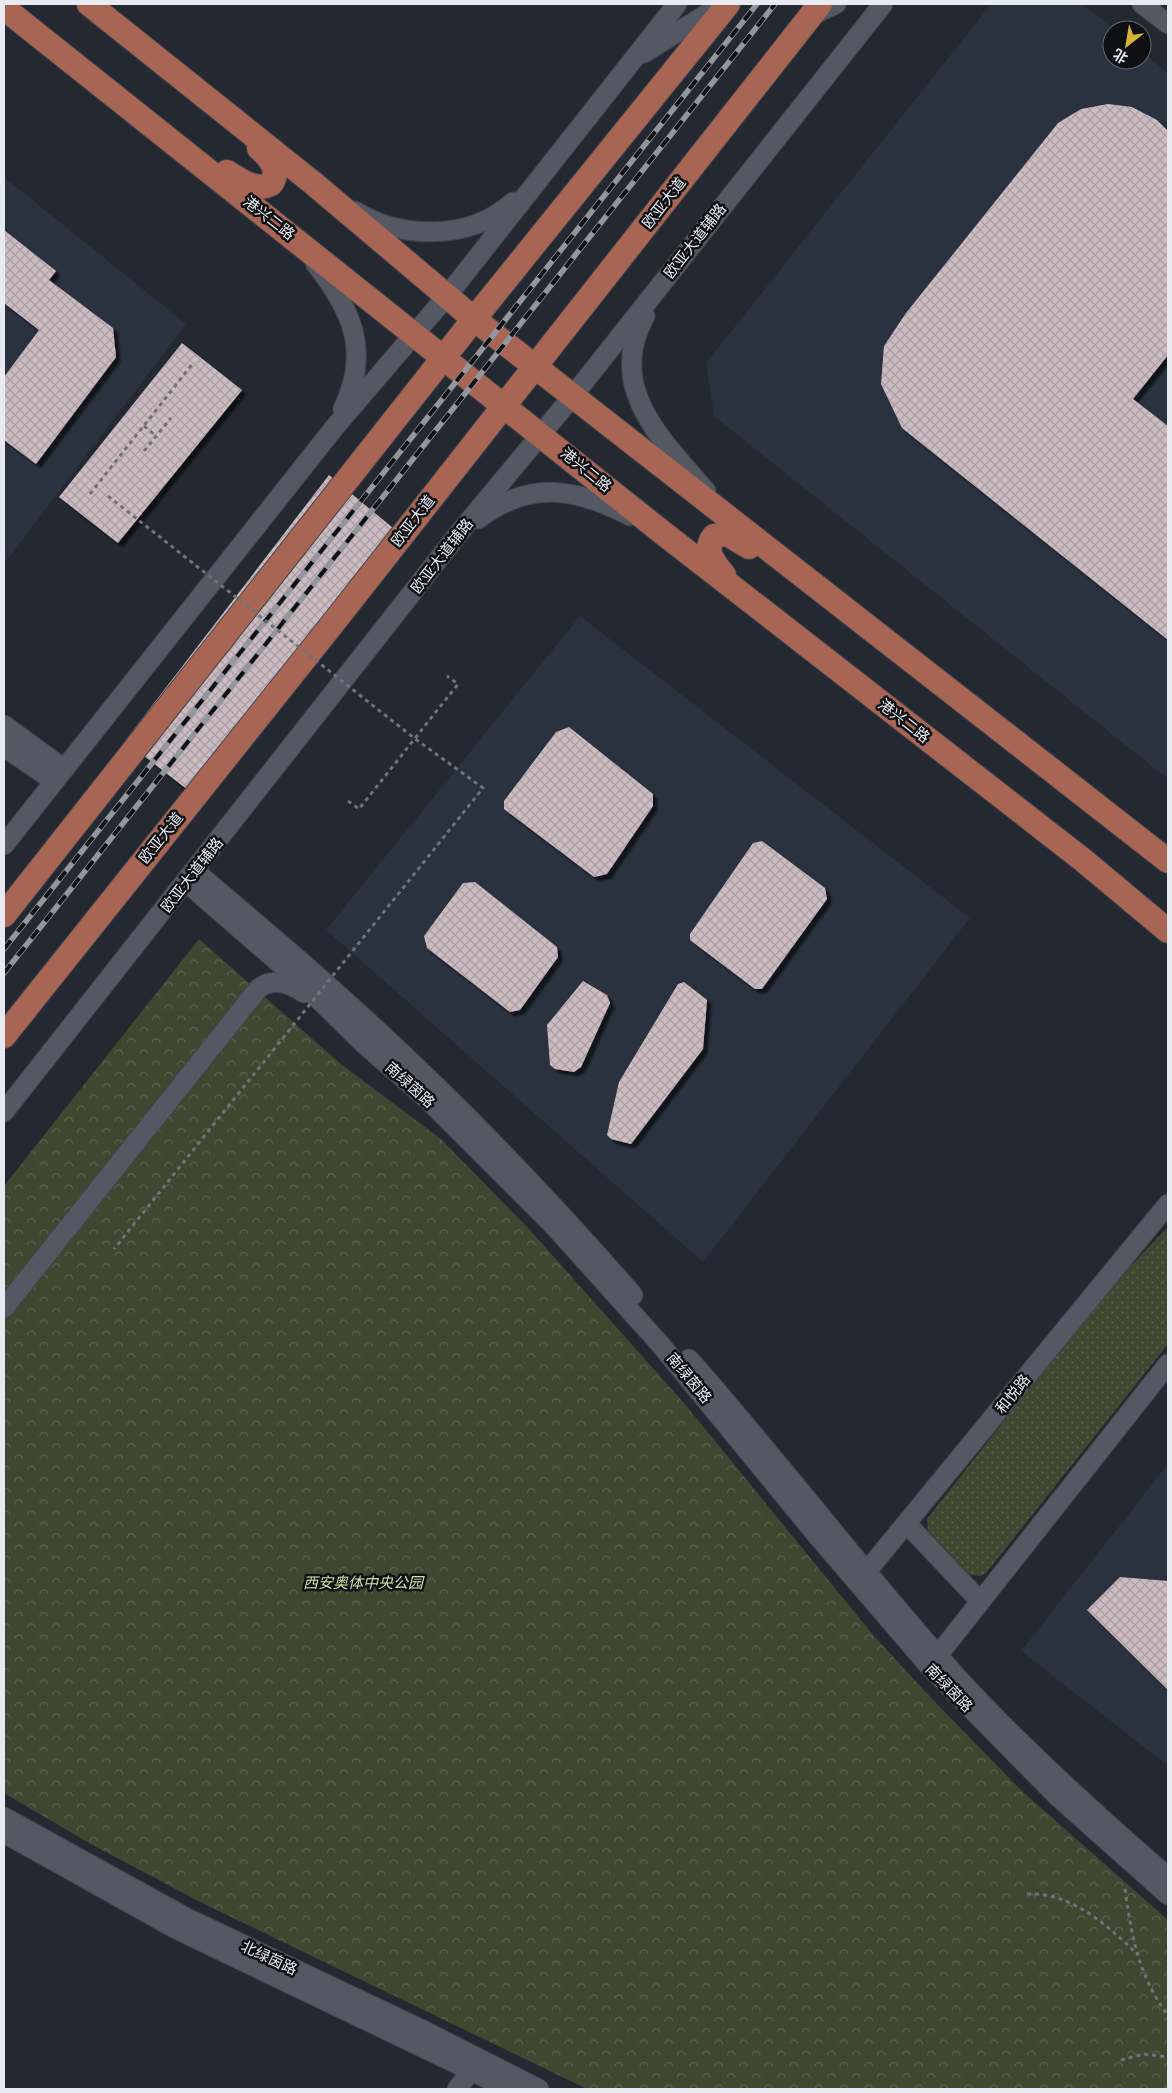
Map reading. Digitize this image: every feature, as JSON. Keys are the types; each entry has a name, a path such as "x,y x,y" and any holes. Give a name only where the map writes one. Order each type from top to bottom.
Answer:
{"main road":[{"path":"89,4 313,183 474,319 572,397 1168,861"},
{"path":"4,915 474,319 726,4"},
{"name":"港兴二路","path":"4,8 505,405 663,533 1083,860 1168,931"},
{"name":"欧亚大道","path":"4,1036 536,367 815,10"},
{"path":"151,125 241,181 258,187 272,184 276,172 264,153 200,93"},
{"path":"738,590 716,566 708,550 709,542 720,534 727,534 811,583"}],"street":[{"path":"4,845 334,428 447,296 677,4"},
{"path":"632,61 726,4"},
{"path":"815,10 836,4"},
{"name":"欧亚大道辅路","path":"4,1112 191,877 459,533 542,435 883,4"},
{"path":"1142,4 1168,24"},
{"path":"313,183 368,219 398,228 454,231 479,224 505,209 542,176"},
{"path":"279,226 326,276 351,319 356,343 357,366 351,391 334,428"},
{"path":"664,280 643,319 632,348 630,372 636,398 653,428 735,524"},
{"path":"459,533 488,511 512,500 531,494 549,492 586,496 609,505 663,533"},
{"path":"4,725 59,775"},
{"path":"4,746 59,775"},
{"name":"南绿茵路","path":"191,877 363,1043 427,1099 554,1226 660,1344 933,1660 1058,1797 1168,1895"},
{"name":"南绿茵路","path":"191,877 333,989 404,1055 578,1232 719,1393 862,1577"},
{"path":"4,1308 258,988 266,983 284,983 302,991 335,1016"},
{"name":"和悦路","path":"862,1577 1168,1204"},
{"path":"933,1660 1168,1364"},
{"path":"907,1524 980,1600"},
{"name":"南绿茵路","path":"933,1660 978,1698 1061,1780 1168,1877"},
{"name":"北绿茵路","path":"4,1818 187,1918 476,2065 509,2089"},
{"name":"北绿茵路","path":"4,1833 176,1929 476,2065 539,2089"},
{"path":"457,2089 476,2065"}],"path":[{"path":"90,494 194,362"},
{"path":"144,452 171,418"},
{"path":"144,426 156,436"},
{"path":"108,496 414,738 483,788 114,1248"},
{"path":"348,801 359,809 458,684 447,676"},
{"path":"1125,1889 1132,1937 1138,1956 1149,1985 1168,2014"},
{"path":"1027,1894 1054,1897 1076,1906 1108,1929 1138,1956"},
{"path":"1121,2060 1144,2054 1168,2057"}],"shaded area":[{"path":"991,4 1083,4 1103,20 1102,70 1152,70 1152,60 1168,73 1168,779 714,416 706,363"},
{"path":"4,177 186,324 4,564"},
{"path":"580,616 970,918 703,1262 326,930"},
{"path":"1168,1464 1168,1766 1021,1651"}],"green space":[{"name":"西安奥体中央公园","path":"199,939 342,1065 441,1139 529,1229 684,1403 874,1636 934,1701 1023,1792 1168,1920 1168,2089 587,2089 202,1903 89,1843 4,1793 4,1186"},
{"path":"1168,1227 1168,1344 986,1573 981,1576 970,1575 928,1531 927,1519 1080,1324 1121,1276"}],"building":[{"path":"1108,104 1132,107 1157,120 1168,131 1168,355 1133,399 1168,426 1168,640 902,428 881,384 884,346 906,313 1058,123 1081,109"},
{"path":"4,230 56,271 49,280 113,328 116,357 36,464 4,440 4,377 39,330 4,303"},
{"path":"182,343 242,390 118,543 59,497"},
{"path":"329,475 399,533 193,794 125,741"},
{"path":"569,727 653,794 653,806 607,874 594,877 504,809 504,801 556,732"},
{"path":"762,841 825,888 827,899 762,989 755,989 690,940 690,934 753,843"},
{"path":"475,882 557,947 558,957 520,1010 510,1012 427,948 424,936 463,883"},
{"path":"583,981 607,995 610,1003 581,1067 574,1072 555,1069 550,1065 547,1025"},
{"path":"684,982 707,1000 703,1049 631,1144 611,1139 607,1135 619,1082 678,984"},
{"path":"1120,1577 1168,1581 1168,1690 1087,1610"}],"railway":[{"path":"4,949 757,4"},
{"path":"4,973 775,4"}]}
